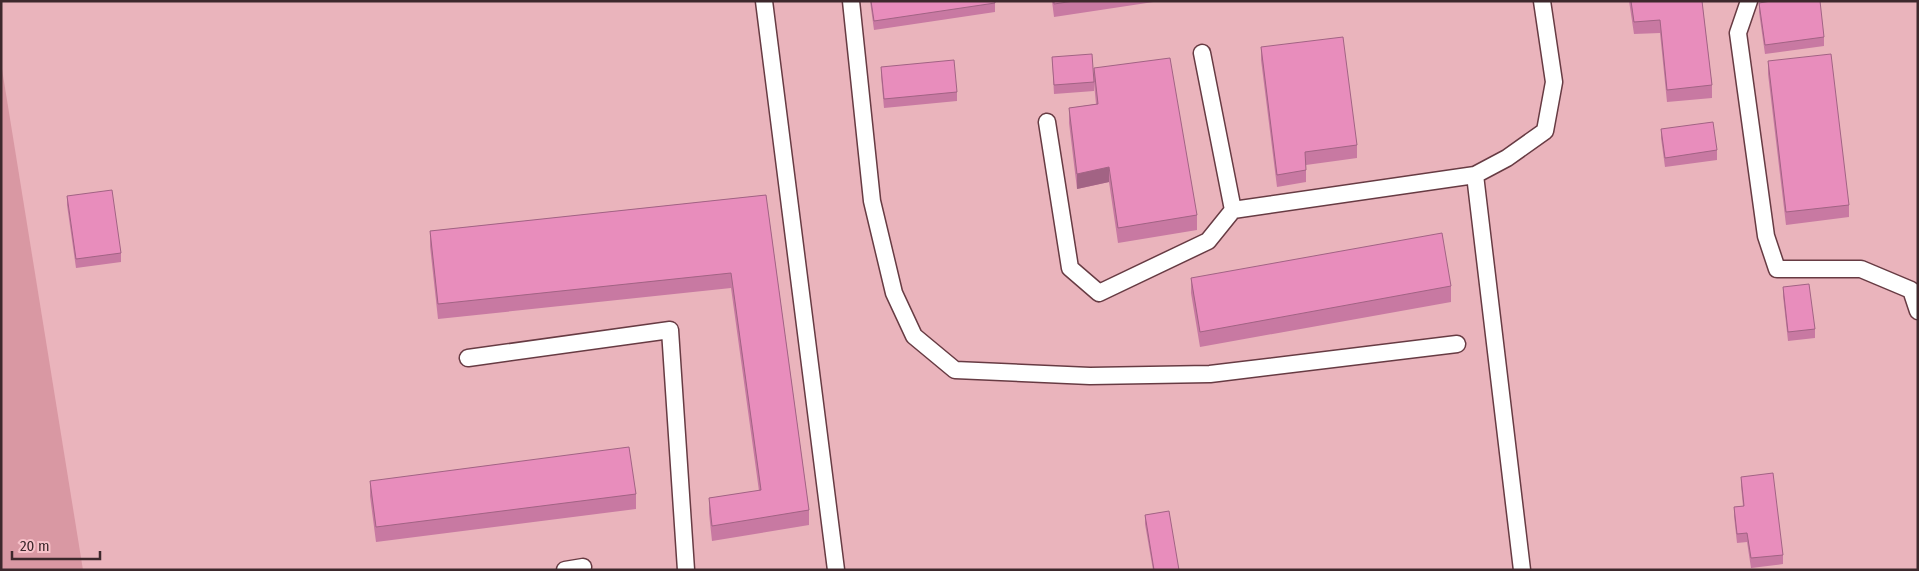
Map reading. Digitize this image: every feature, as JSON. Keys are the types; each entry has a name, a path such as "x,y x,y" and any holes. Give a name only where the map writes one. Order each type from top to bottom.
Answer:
{"lane":[{"path":"764,1 836,570"},
{"path":"851,1 872,201 894,293 914,336 955,370 1090,376 1210,374 1457,344"},
{"path":"1047,122 1070,268 1099,293 1208,241 1233,210 1475,175 1507,158 1545,131 1554,82 1542,1"},
{"path":"1749,1 1738,33 1766,236 1777,269 1861,269 1911,290 1918,312"},
{"path":"1202,53 1233,210"},
{"path":"1475,175 1522,570"},
{"path":"468,358 670,330 686,570"},
{"path":"565,570 583,567"}],"shaded area":[{"path":"1,63 83,570 1,570"}],"building":[{"path":"871,1 995,1 995,3 874,21"},
{"path":"1054,1 1074,1 1054,4"},
{"path":"1631,1 1702,1 1712,85 1667,90 1660,20 1634,22"},
{"path":"1771,1 1820,1 1824,37 1765,45 1759,3"},
{"path":"1343,37 1357,145 1305,152 1306,170 1277,175 1261,47"},
{"path":"1092,54 1094,82 1054,85 1052,57"},
{"path":"1831,54 1849,205 1786,212 1768,61"},
{"path":"1170,58 1197,215 1118,228 1109,167 1077,174 1069,108 1098,104 1094,68"},
{"path":"954,60 957,92 884,99 881,67"},
{"path":"1713,122 1717,150 1665,158 1661,129"},
{"path":"112,190 121,253 76,259 67,196"},
{"path":"766,195 809,510 712,526 709,498 761,490 731,273 438,304 430,231"},
{"path":"1442,233 1451,286 1200,332 1191,278"},
{"path":"1809,284 1815,329 1788,332 1783,287"},
{"path":"629,447 636,494 376,527 370,481"},
{"path":"1773,473 1783,555 1751,558 1747,533 1737,534 1734,507 1744,506 1741,477"},
{"path":"1169,511 1179,570 1154,570 1145,515"}]}
